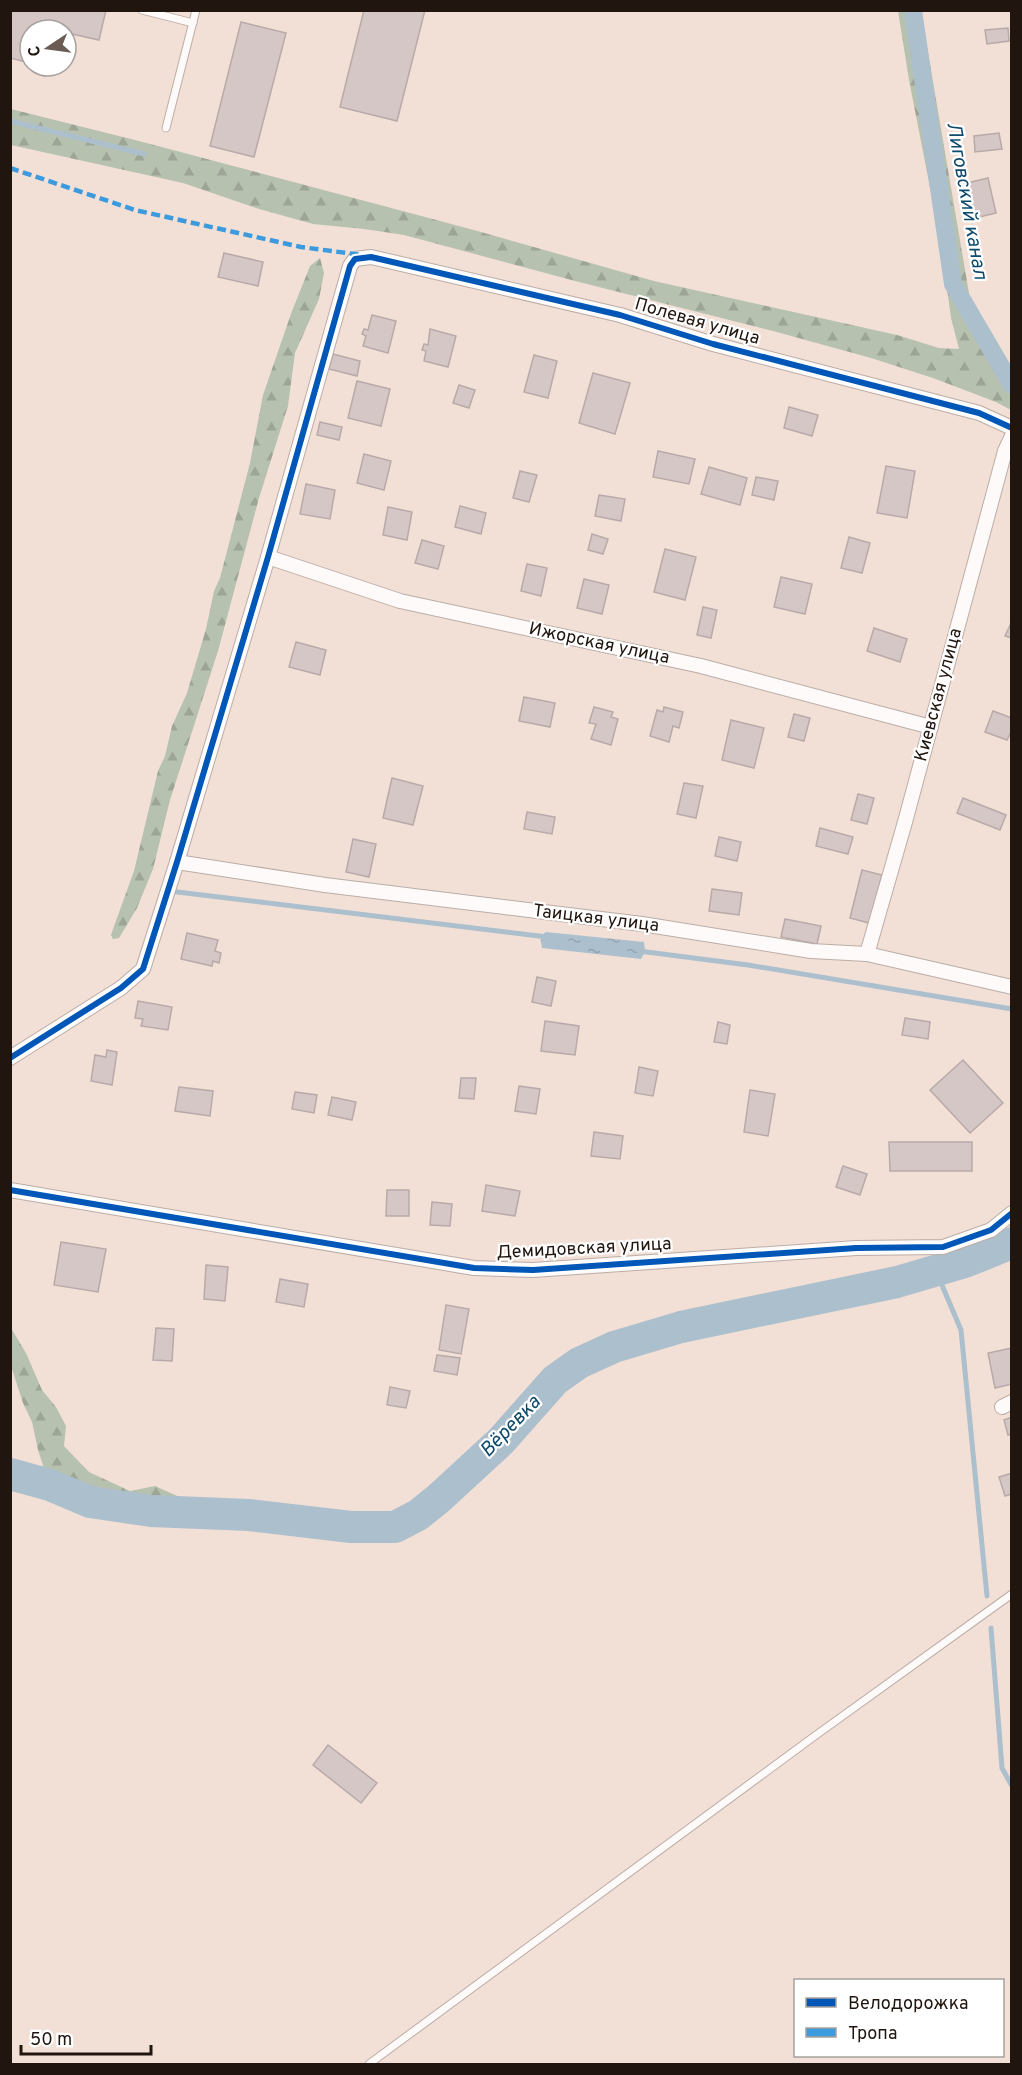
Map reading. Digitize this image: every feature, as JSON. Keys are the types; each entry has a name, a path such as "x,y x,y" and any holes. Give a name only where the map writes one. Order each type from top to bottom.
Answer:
{"street":[{"name":"Полевая улица","path":"268,557 350,266 355,259 372,257 620,315 714,344 979,414 1011,428"},
{"name":"Киевская улица","path":"867,954 1011,436"},
{"name":"Ижорская улица","path":"268,557 400,601 701,666 931,727"},
{"path":"10,1058 121,988 143,969 268,557"},
{"name":"Таицкая улица","path":"177,862 325,885 642,924 811,951 867,954 1011,987"},
{"name":"Демидовская улица","path":"10,1190 474,1268 533,1270 855,1248 943,1247 991,1230 1011,1213"}],"lane":[{"path":"142,10 192,23"},
{"path":"166,128 196,10"},
{"path":"369,2064 1011,1594"}],"green space":[{"path":"898,11 921,11 970,299 1000,354 1011,365 1011,410 933,378 773,331 404,235 313,224 259,209 183,183 11,145 11,109 474,230 654,281 897,335 939,348 959,349 951,318 941,244"},
{"path":"320,258 324,273 319,299 295,353 288,406 259,498 218,651 170,800 153,869 137,908 119,938 113,939 111,935 134,871 158,771 165,756 172,726 187,693 206,629 214,591 220,578 250,463 263,395 310,266"},
{"path":"11,1328 26,1353 42,1390 56,1407 66,1426 64,1446 89,1472 130,1491 155,1486 184,1499 250,1501 281,1505 284,1525 117,1513 88,1506 51,1490 32,1422 11,1366"}],"water":[{"path":"546,932 644,942 645,952 641,959 542,948 540,936"}],"building":[{"path":"10,10 106,10 99,40 78,35 78,18 18,18 18,60 10,58"},
{"path":"364,10 425,10 397,121 340,107"},
{"path":"241,22 286,33 254,157 210,146"},
{"path":"1008,28 1009,41 987,44 985,30"},
{"path":"999,133 1002,149 975,152 974,136"},
{"path":"988,178 996,213 975,218 967,183"},
{"path":"224,253 263,262 258,286 218,277"},
{"path":"372,315 396,321 388,353 363,346 366,336 362,334 364,329 368,330"},
{"path":"430,329 456,336 448,367 424,361 426,351 422,350 424,344 428,345"},
{"path":"333,354 360,361 357,376 329,369"},
{"path":"534,355 557,361 548,398 524,392"},
{"path":"593,373 630,383 615,434 579,423"},
{"path":"357,381 390,389 381,426 348,418"},
{"path":"459,385 475,390 469,408 453,403"},
{"path":"789,407 818,415 812,436 784,428"},
{"path":"320,422 342,427 339,440 317,435"},
{"path":"658,451 695,459 689,484 653,477"},
{"path":"364,454 391,461 384,490 357,483"},
{"path":"886,466 915,471 907,518 877,513"},
{"path":"709,467 747,478 740,505 701,494"},
{"path":"520,471 537,475 529,502 513,498"},
{"path":"756,477 778,481 774,500 752,495"},
{"path":"306,484 335,490 330,519 300,514"},
{"path":"599,495 625,499 621,521 595,516"},
{"path":"460,506 486,513 481,534 455,527"},
{"path":"388,507 412,512 407,540 383,535"},
{"path":"592,534 608,539 603,554 588,550"},
{"path":"849,537 870,543 862,573 841,568"},
{"path":"422,540 444,546 438,569 415,563"},
{"path":"665,549 696,557 685,600 654,592"},
{"path":"527,564 547,568 541,596 521,591"},
{"path":"781,577 812,584 805,614 774,607"},
{"path":"584,579 609,585 602,614 577,608"},
{"path":"703,607 717,610 711,638 697,635"},
{"path":"1012,621 1012,638 1005,636"},
{"path":"874,628 907,639 900,662 867,651"},
{"path":"296,642 326,650 320,675 289,667"},
{"path":"524,697 555,703 550,727 519,721"},
{"path":"594,707 613,712 611,717 618,719 611,745 591,739 596,724 589,723"},
{"path":"664,707 683,712 679,728 673,726 669,742 650,736 657,710 663,712"},
{"path":"993,711 1012,718 1012,730 1007,740 985,732"},
{"path":"794,714 810,718 804,741 788,737"},
{"path":"731,720 764,728 754,768 722,760"},
{"path":"392,778 423,786 413,825 383,818"},
{"path":"684,783 703,786 696,818 677,814"},
{"path":"858,794 874,798 867,824 851,820"},
{"path":"963,798 1006,815 1000,830 957,813"},
{"path":"527,812 555,817 552,834 524,829"},
{"path":"820,828 853,837 848,854 816,846"},
{"path":"719,837 741,842 737,861 715,856"},
{"path":"353,839 376,844 369,877 346,872"},
{"path":"862,870 882,875 869,923 850,918"},
{"path":"712,889 742,893 739,915 709,911"},
{"path":"785,919 821,926 817,944 781,937"},
{"path":"187,933 218,940 215,951 221,953 219,963 213,961 212,966 181,959"},
{"path":"537,977 556,981 551,1006 532,1002"},
{"path":"138,1001 172,1007 168,1030 141,1026 143,1019 135,1018"},
{"path":"905,1018 930,1022 928,1039 902,1035"},
{"path":"545,1021 579,1026 575,1055 541,1051"},
{"path":"718,1022 730,1025 727,1044 714,1042"},
{"path":"107,1050 117,1052 112,1085 91,1081 95,1055 106,1057"},
{"path":"963,1060 1003,1103 970,1133 930,1090"},
{"path":"639,1067 658,1071 653,1096 635,1093"},
{"path":"461,1078 476,1078 474,1099 459,1098"},
{"path":"519,1086 540,1089 536,1114 515,1111"},
{"path":"179,1087 213,1091 210,1116 175,1111"},
{"path":"750,1090 775,1094 768,1136 744,1132"},
{"path":"295,1092 317,1095 314,1113 292,1109"},
{"path":"332,1097 356,1102 352,1120 328,1115"},
{"path":"594,1132 623,1136 620,1159 591,1156"},
{"path":"889,1142 972,1142 972,1171 890,1171"},
{"path":"843,1166 867,1174 860,1195 836,1187"},
{"path":"486,1185 520,1191 515,1216 482,1211"},
{"path":"387,1190 409,1190 409,1216 386,1216"},
{"path":"432,1202 452,1204 450,1226 430,1225"},
{"path":"61,1242 106,1249 98,1292 54,1285"},
{"path":"206,1265 228,1267 225,1301 204,1299"},
{"path":"280,1279 308,1284 304,1307 276,1302"},
{"path":"446,1305 469,1309 461,1354 439,1350"},
{"path":"156,1328 174,1329 172,1361 153,1360"},
{"path":"1012,1348 1012,1384 995,1388 988,1353"},
{"path":"437,1355 460,1358 457,1375 434,1371"},
{"path":"390,1387 410,1391 406,1408 387,1405"},
{"path":"1012,1417 1012,1434 1008,1435 1004,1420"},
{"path":"1012,1473 1012,1494 1005,1496 999,1477"},
{"path":"328,1745 377,1783 361,1803 313,1765"}],"waterway":[{"name":"Лиговский канал","path":"913,10 953,284 1012,385"},
{"path":"10,121 144,154"},
{"path":"169,891 547,937"},
{"path":"639,951 748,965 1012,1009"},
{"name":"Вёревка","path":"10,1474 50,1485 90,1502 151,1511 249,1515 351,1527 395,1527 418,1515 438,1499 501,1441 555,1380 579,1363 614,1347 681,1327 897,1282 965,1262 1012,1243"},
{"path":"936,1271 961,1330 987,1596"},
{"path":"991,1628 1002,1768 1012,1786"}],"marked path":[{"path":"10,168 135,210 301,247 362,255"}],"cycle path":[{"path":"10,1058 121,988 143,969 268,557 350,266 355,259 371,257 620,315 713,344 979,413 1012,428"},
{"path":"10,1190 474,1268 533,1270 856,1248 943,1247 991,1230 1012,1213"}]}
